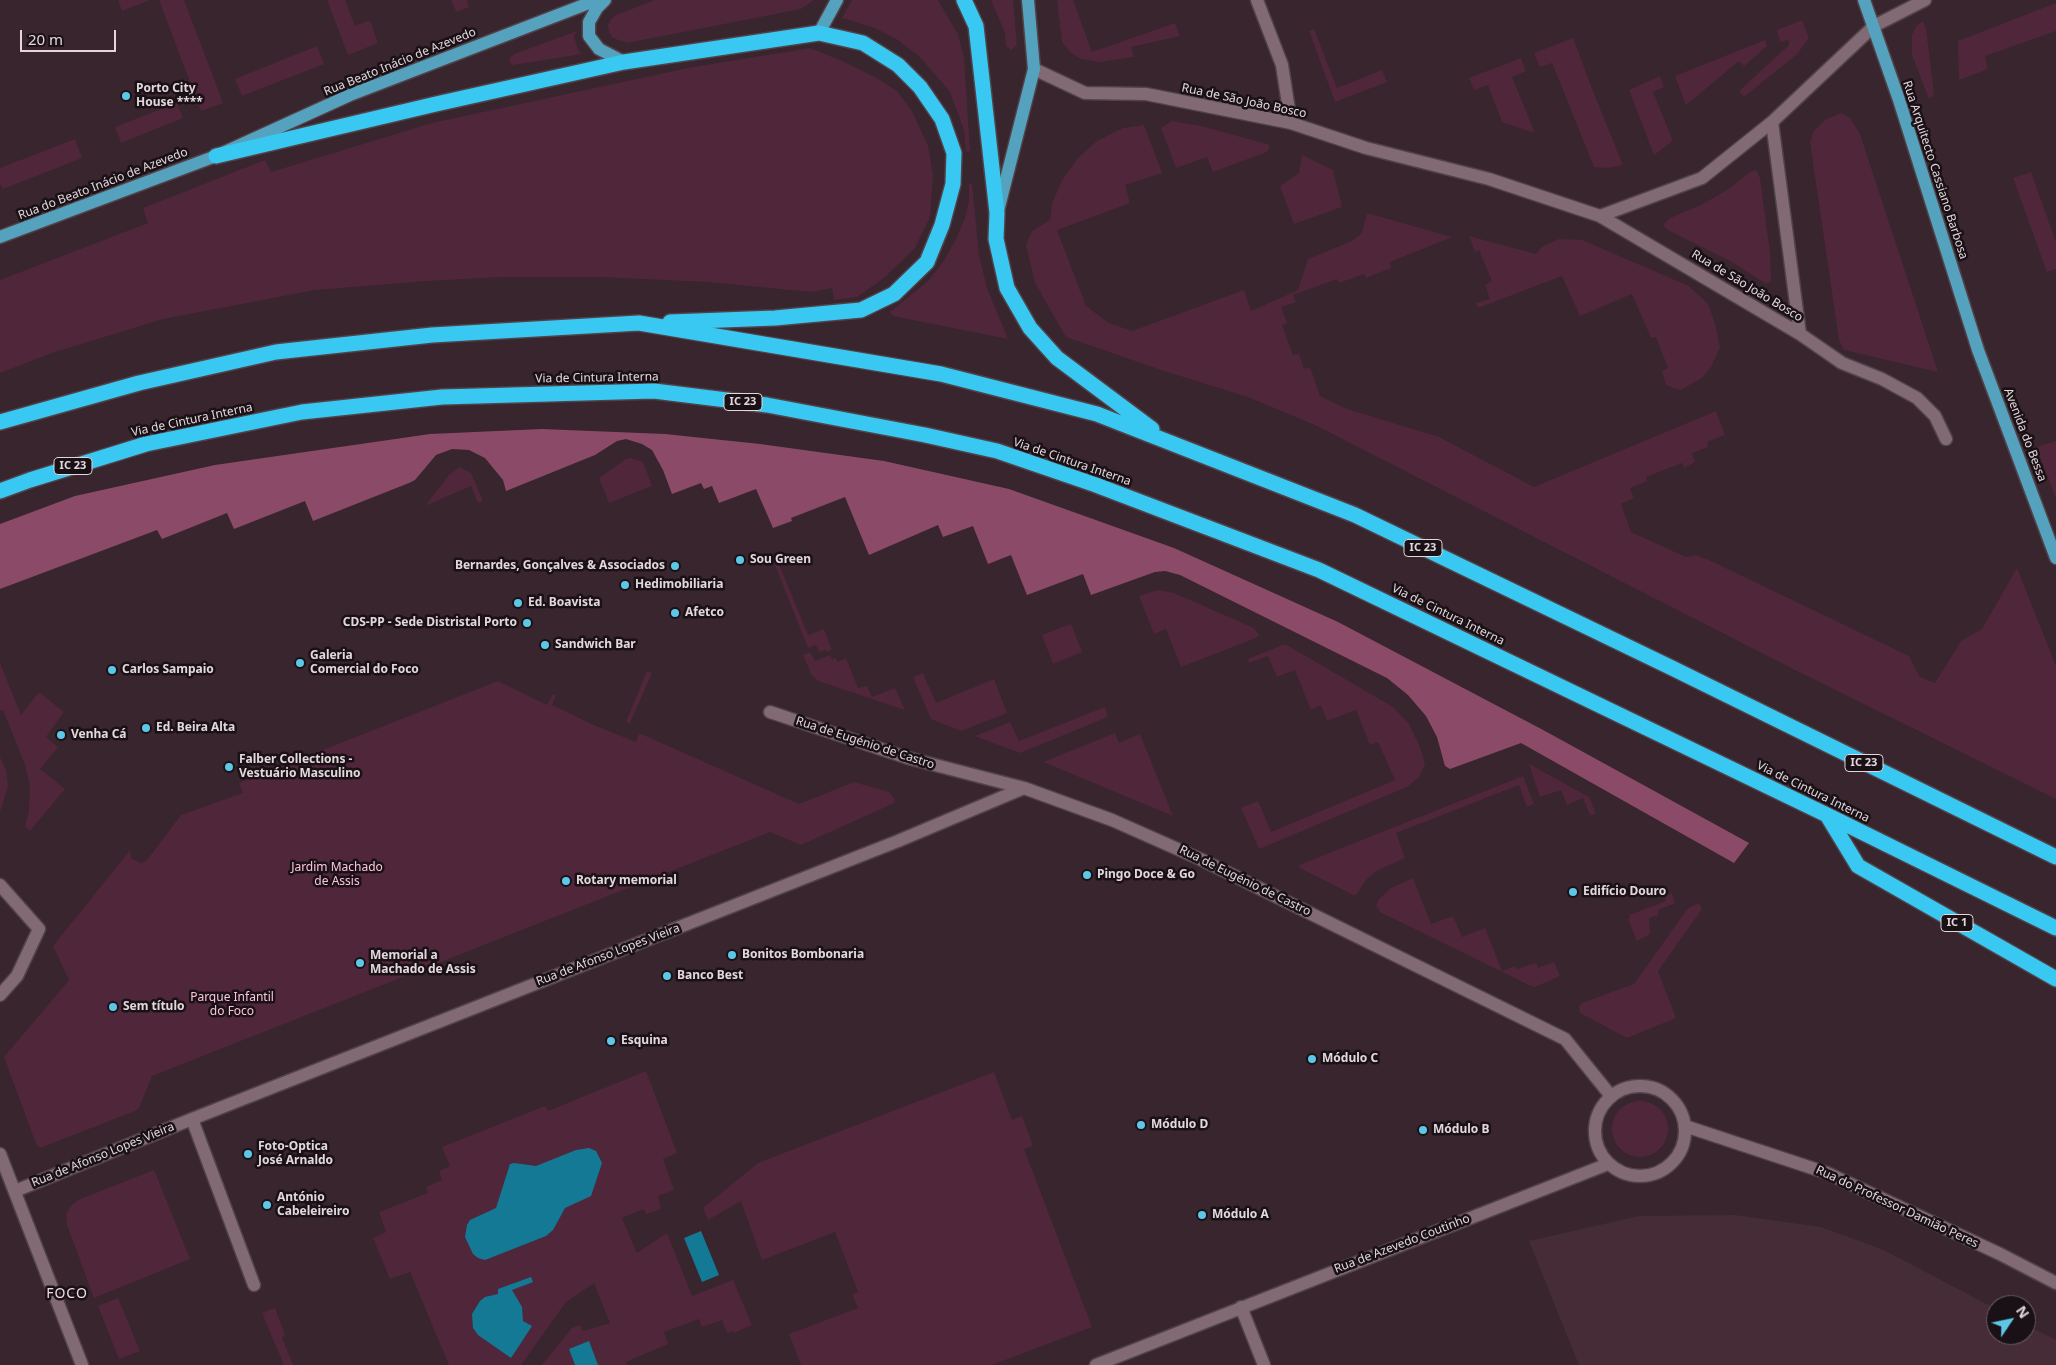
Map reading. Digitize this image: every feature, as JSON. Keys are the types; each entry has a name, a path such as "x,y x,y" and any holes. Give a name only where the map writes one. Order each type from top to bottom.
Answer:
{"highway":[{"path":"964,0 976,26 998,213 996,239 1007,288 1030,328 1057,358 1167,440"},
{"path":"216,156 624,62 819,33 863,43 898,66 920,87 942,118 954,153 953,184 942,225 928,262 894,294 861,310 775,318 639,323"},
{"name":"IC 23","path":"0,422 139,383 276,352 432,335 639,323 941,374 1097,414 1355,515 2056,857"},
{"name":"Via de Cintura Interna","path":"0,491 146,444 302,412 442,397 644,391 767,405 997,451 1096,485 1319,570 1827,815 2056,928"},
{"name":"IC 1","path":"1827,815 1858,866 2056,979"}],"main road":[{"name":"Rua Beato Inácio de Azevedo","path":"216,156 350,95 597,0"},
{"path":"605,0 597,8 590,22 588,36 599,49 624,62"},
{"path":"819,33 837,0"},
{"path":"998,213 1034,69 1028,0"},
{"name":"Rua Arquitecto Cassiano Barbosa","path":"1864,0 1978,350"},
{"name":"Rua do Beato Inácio de Azevedo","path":"0,237 216,156"},
{"name":"Avenida do Bessa","path":"1978,350 2056,558"}],"street":[{"path":"1257,0 1282,65 1291,123"},
{"path":"1600,216 1702,178 1772,122 1874,26 1925,0"},
{"name":"Rua de São João Bosco","path":"1034,69 1085,93 1146,94 1291,123 1366,148 1489,179 1600,216 1800,334"},
{"name":"Rua de São João Bosco","path":"1772,122 1800,334"},
{"path":"1800,334 1842,363 1882,379 1917,398 1934,416 1946,439"},
{"name":"Rua de Eugénio de Castro","path":"770,712 908,758 1024,788 1112,820 1200,859 1565,1039 1611,1096"},
{"name":"Rua de Afonso Lopes Vieira","path":"15,1192 192,1119 898,841 1024,788"},
{"path":"0,885 39,928 18,976 0,995"},
{"path":"1638,1086 1653,1087 1666,1094 1677,1105 1685,1126 1681,1148 1673,1161 1661,1170 1647,1175 1631,1175 1608,1164 1598,1148 1595,1134 1596,1120 1601,1107 1611,1096 1623,1089 1638,1086"},
{"path":"192,1119 254,1285"},
{"name":"Rua do Professor Damião Peres","path":"1685,1126 1827,1173 2000,1254 2056,1283"},
{"path":"0,1154 82,1365"},
{"name":"Rua de Azevedo Coutinho","path":"1096,1365 1608,1164"},
{"path":"1240,1307 1264,1365"}],"shaded area":[{"path":"542,429 665,434 760,444 884,461 1009,489 1174,548 1338,622 1545,731 1749,843 1734,863 1521,743 1450,769 1445,766 1437,737 1426,716 1408,695 1387,678 1180,575 1165,571 1155,572 1091,595 1083,574 1027,595 1011,555 988,564 973,526 943,537 938,525 869,555 845,497 791,518 792,521 773,528 756,489 719,503 712,486 704,489 701,483 672,494 663,470 652,450 642,444 626,439 617,441 595,455 506,491 503,480 485,458 469,450 452,449 436,455 415,480 313,521 305,501 234,529 227,513 162,539 157,530 0,589 0,524 75,496 215,465 430,434"},
{"path":"1735,1215 1821,1227 1884,1250 1986,1304 1986,1345 2036,1345 2036,1330 2056,1340 2056,1365 1579,1365 1529,1241 1639,1216"}],"green space":[{"path":"118,0 150,0 122,11"},
{"path":"159,0 184,0 223,103 201,111"},
{"path":"327,0 345,0 355,26 370,20 378,43 348,55"},
{"path":"451,0 467,0 469,7 456,12"},
{"path":"655,0 814,0 801,9 627,43 613,38 609,32 608,25 611,19 616,15"},
{"path":"852,0 938,0 958,34 964,58 970,151 966,152 964,130 950,92 921,58 898,40 875,28 842,18"},
{"path":"991,0 1013,0 1017,45 1011,50 1006,46 1005,33"},
{"path":"1057,0 1073,0 1092,52 1175,23 1180,36 1131,47 1134,57 1100,62 1081,59 1071,53 1062,42"},
{"path":"2056,3 2056,31 1985,56 1988,69 1959,80 1958,41"},
{"path":"1802,20 1809,38 1797,54 1744,97 1739,91 1789,45 1789,40 1780,42 1777,30"},
{"path":"1923,21 1926,29 1934,94 1929,99 1912,55 1912,35 1916,26"},
{"path":"1314,29 1337,88 1382,70 1387,82 1335,102 1309,31"},
{"path":"577,31 574,36 578,50 582,54 513,65 510,63 509,59 514,54"},
{"path":"1573,38 1623,165 1608,168 1594,167 1552,63 1540,67 1534,53"},
{"path":"1765,40 1767,46 1744,66 1739,61 1686,105 1675,76"},
{"path":"317,46 324,64 242,96 235,79"},
{"path":"810,48 875,77 897,91 912,111 928,146 933,175 930,217 915,248 884,278 857,297 834,300 832,288 811,292 708,282 599,277 505,277 315,290 163,319 52,353 0,373 0,280 148,223 143,208 265,160 271,172 432,123 688,68"},
{"path":"1521,58 1526,71 1512,77 1535,133 1502,122 1488,85 1474,90 1469,78"},
{"path":"1660,76 1664,87 1653,92 1673,141 1654,155 1629,90"},
{"path":"177,103 183,118 121,143 115,127"},
{"path":"1841,113 1850,118 1860,134 1938,372 1844,350 1839,340 1810,142 1814,131 1825,120"},
{"path":"1172,121 1201,126 1270,145 1267,152 1213,172 1207,157 1176,168 1161,128"},
{"path":"1144,125 1162,173 1125,185 1130,203 1057,230 1086,306 1109,323 1132,331 1244,290 1251,311 1298,290 1308,259 1352,241 1362,233 1367,213 1452,237 1390,262 1391,268 1366,278 1364,274 1339,283 1337,279 1293,295 1296,302 1281,307 1287,323 1282,325 1293,355 1299,354 1304,369 1310,367 1320,396 1347,409 1439,437 1534,487 1716,411 1725,435 1707,442 1708,447 1692,453 1695,462 1684,468 1682,463 1646,477 1647,481 1630,488 1634,498 1621,504 1631,532 1686,557 1695,555 1709,560 1909,656 1920,677 1935,683 1961,641 1982,629 2017,568 2056,666 2056,799 1795,670 1315,425 1248,397 1164,371 1066,337 1035,283 1026,245 1032,231 1050,220 1052,204 1062,180 1078,158 1097,141 1123,128"},
{"path":"75,139 82,158 3,189 0,183 0,168"},
{"path":"1302,155 1333,170 1342,207 1294,224 1280,186 1299,173"},
{"path":"1756,170 1760,178 1770,253 1771,281 1766,284 1732,262 1668,230 1663,225 1670,218 1701,205"},
{"path":"2031,172 2056,242 2056,269 2047,272 2013,178"},
{"path":"969,183 972,184 979,255 987,288 1008,339 893,316 890,312 928,281 943,262 965,218 969,201"},
{"path":"1469,236 1536,254 1542,247 1559,239 1582,240 1689,286 1708,304 1715,323 1720,347 1711,367 1702,378 1680,390 1666,385 1662,371 1668,368 1656,337 1651,338 1632,294 1580,316 1562,276 1478,308 1476,303 1490,299 1485,285 1492,281 1479,250 1475,252"},
{"path":"2056,441 2056,498 2036,447"},
{"path":"631,458 643,462 652,486 609,503 599,478 626,459"},
{"path":"459,467 471,473 483,501 478,503 471,486 425,506 449,475"},
{"path":"777,559 808,635 824,629 832,650 819,652 816,645 808,648 773,560"},
{"path":"1158,590 1174,593 1254,628 1259,635 1256,638 1181,667 1166,629 1154,634 1139,596"},
{"path":"1071,624 1082,652 1053,664 1042,635"},
{"path":"1285,644 1393,707 1409,724 1420,747 1425,764 1419,777 1407,787 1259,849 1241,808 1258,801 1271,832 1395,780 1378,742 1370,745 1356,710 1327,721 1321,705 1311,710 1295,670 1277,677 1268,656 1249,663 1248,659"},
{"path":"810,652 815,661 830,655 832,660 836,658 837,662 846,658 858,688 867,686 872,697 895,688 905,710 818,681 811,674 803,655"},
{"path":"0,663 21,715 39,692 64,712 46,737 58,747 40,769 65,789 30,831 25,827 29,811 30,785 25,765 3,710 0,711"},
{"path":"647,671 652,673 630,723 626,722"},
{"path":"923,673 936,703 994,679 1007,713 961,731 931,719 913,677"},
{"name":"Jardim Machado de Assis","path":"498,681 547,705 553,694 556,695 552,705 596,726 636,742 639,733 799,804 854,782 889,792 895,799 894,803 801,845 770,832 152,1076 139,1108 135,1111 40,1148 37,1146 4,1057 69,980 53,946 131,849 132,859 141,863 147,860 181,815 243,793 239,783"},
{"path":"1105,707 1108,717 1020,753 975,736 1010,722 1019,741"},
{"path":"1115,733 1119,743 1140,734 1173,816 1043,762"},
{"path":"0,757 6,770 8,786 0,812"},
{"path":"1529,764 1589,797 1596,814 1590,815 1583,798 1567,805 1561,790 1540,797"},
{"path":"1523,776 1534,804 1527,807 1519,785 1396,833 1405,858 1376,871 1366,880 1357,894 1353,895 1300,868 1299,865"},
{"path":"1413,878 1431,924 1453,916 1462,937 1485,928 1502,971 1515,966 1517,969 1536,963 1538,968 1554,962 1560,976 1535,987 1531,986 1380,912 1376,906 1379,899 1391,888"},
{"path":"1672,893 1675,903 1658,910 1658,915 1649,918 1650,934 1637,941 1628,919 1630,918 1629,915 1666,901 1665,896"},
{"path":"1699,903 1702,909 1658,971 1676,1018 1627,1038 1580,1013 1579,1006 1582,1003 1634,984 1688,908"},
{"path":"646,1071 677,1153 663,1159 674,1190 658,1196 661,1209 646,1214 644,1209 622,1218 637,1253 667,1233 692,1296 733,1280 752,1325 734,1333 732,1331 727,1333 722,1320 702,1327 699,1319 664,1332 668,1344 626,1362 627,1365 542,1365 572,1328 580,1325 583,1331 610,1323 594,1283 566,1302 521,1365 449,1365 410,1272 390,1279 373,1238 386,1232 379,1212 428,1193 426,1187 442,1180 439,1171 450,1166 442,1147 545,1106 548,1111"},
{"path":"994,1072 1012,1120 1022,1116 1033,1146 1024,1149 1092,1327 992,1365 801,1365 789,1334 858,1308 852,1294 858,1292 835,1232 762,1260 741,1201 708,1220 703,1208 758,1163"},
{"path":"1634,1101 1646,1101 1656,1105 1664,1113 1668,1129 1664,1145 1656,1153 1646,1157 1634,1157 1624,1153 1616,1145 1612,1135 1612,1123 1616,1113 1624,1105"},
{"path":"154,1170 190,1259 94,1298 67,1225 66,1214 78,1200"},
{"path":"118,1298 140,1351 119,1359 98,1306"},
{"path":"275,1308 285,1335 282,1338 293,1365 284,1365 262,1313"}],"water":[{"path":"589,1148 596,1151 602,1163 591,1196 565,1208 553,1230 546,1236 485,1260 473,1254 465,1237 467,1225 470,1220 496,1208 510,1164 536,1166 576,1150"},
{"path":"701,1231 719,1275 702,1282 684,1238"},
{"path":"531,1277 533,1282 512,1290 522,1307 523,1321 532,1326 511,1358 478,1335 473,1328 472,1314 480,1301 485,1297 498,1294 498,1289"},
{"path":"589,1341 598,1365 575,1365 569,1349"}],"place":[{"name":"Porto City House ****","path":"126,96"},
{"name":"Sou Green","path":"740,560"},
{"name":"Bernardes, Gonçalves & Associados","path":"675,566"},
{"name":"Hedimobiliaria","path":"625,585"},
{"name":"Ed. Boavista","path":"518,603"},
{"name":"Afetco","path":"675,613"},
{"name":"CDS-PP - Sede Distristal Porto","path":"527,623"},
{"name":"Sandwich Bar","path":"545,645"},
{"name":"Galeria Comercial do Foco","path":"300,663"},
{"name":"Carlos Sampaio","path":"112,670"},
{"name":"Ed. Beira Alta","path":"146,728"},
{"name":"Venha Cá","path":"61,735"},
{"name":"Falber Collections - Vestuário Masculino","path":"229,767"},
{"name":"Pingo Doce & Go","path":"1087,875"},
{"name":"Rotary memorial","path":"566,881"},
{"name":"Edifício Douro","path":"1573,892"},
{"name":"Bonitos Bombonaria","path":"732,955"},
{"name":"Memorial a Machado de Assis","path":"360,963"},
{"name":"Banco Best","path":"667,976"},
{"name":"Sem título","path":"113,1007"},
{"name":"Esquina","path":"611,1041"},
{"name":"Módulo C","path":"1312,1059"},
{"name":"Módulo D","path":"1141,1125"},
{"name":"Módulo B","path":"1423,1130"},
{"name":"Foto-Optica José Arnaldo","path":"248,1154"},
{"name":"António Cabeleireiro","path":"267,1205"},
{"name":"Módulo A","path":"1202,1215"}],"district":[{"name":"FOCO","path":"67,1294"}],"park label":[{"name":"Parque Infantil do Foco","path":"232,1005"}]}
